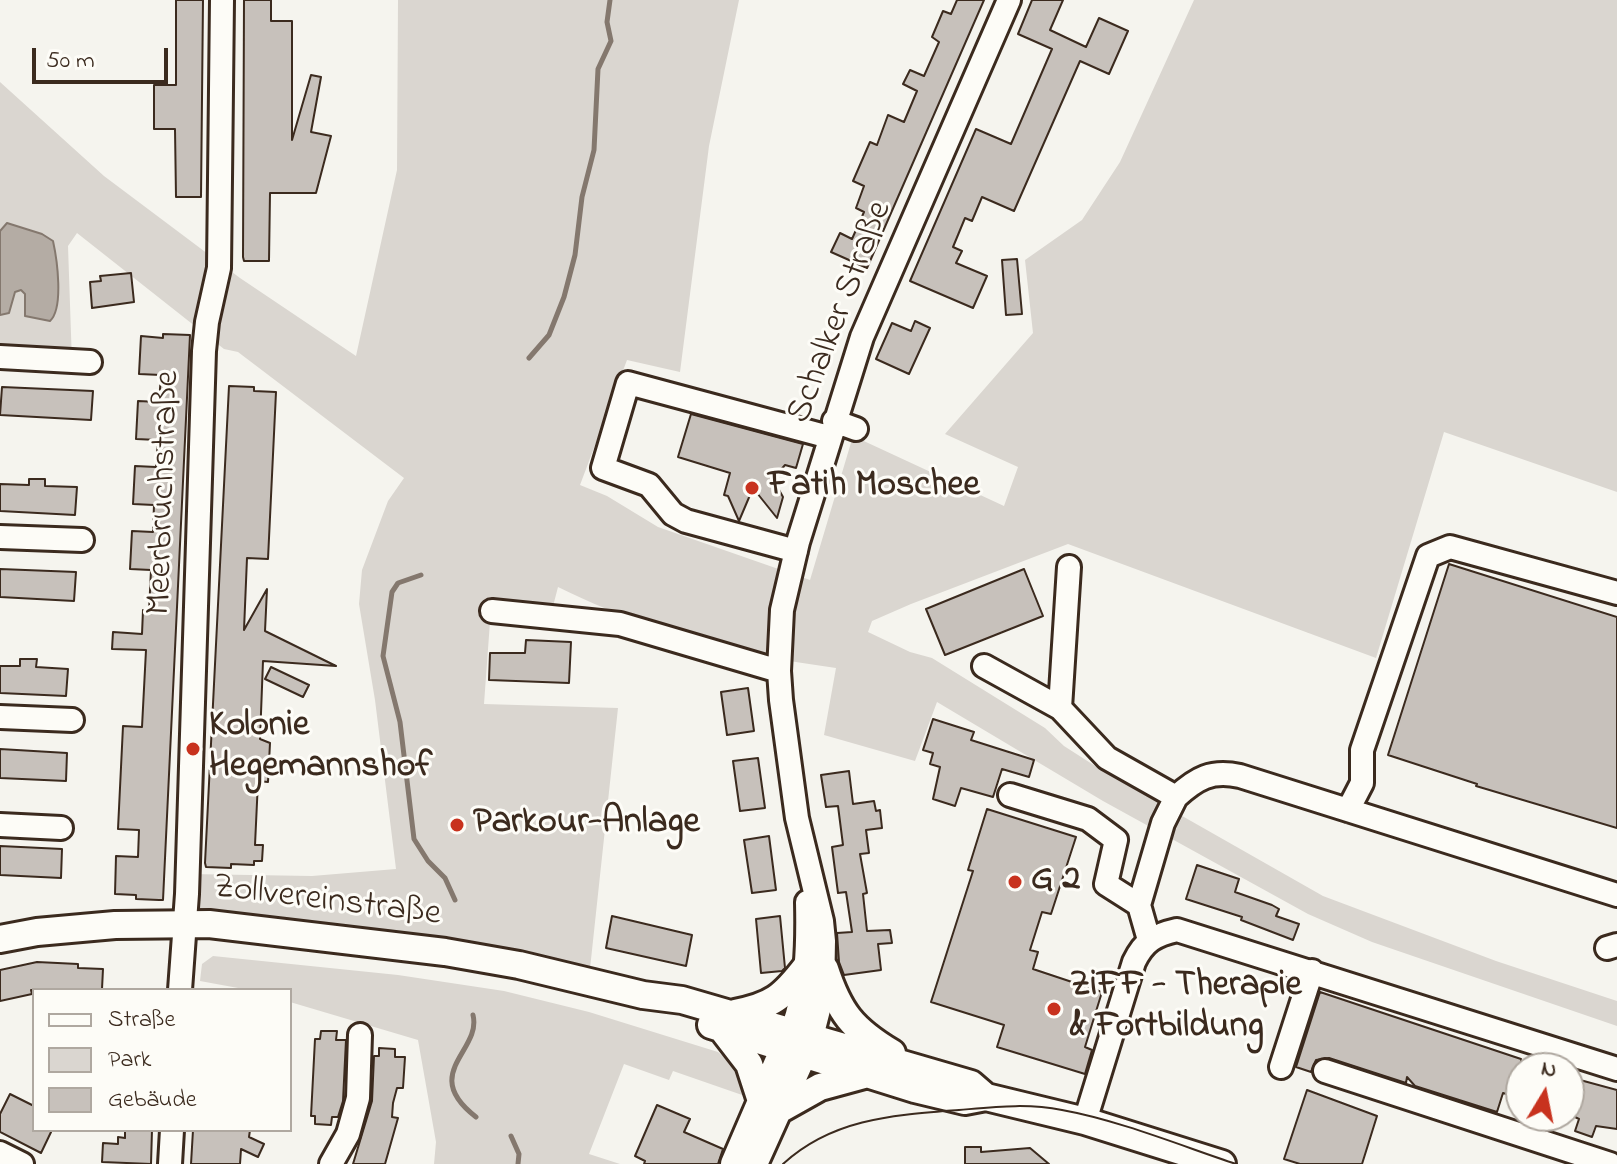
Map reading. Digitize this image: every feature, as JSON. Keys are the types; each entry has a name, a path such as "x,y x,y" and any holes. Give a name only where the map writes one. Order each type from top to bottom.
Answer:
{"main road":[{"name":"Zollvereinstraße","path":"0,939 37,932 115,925 185,923 445,952 519,965 643,995 682,1000 727,1021 798,1043"},
{"path":"754,1164 770,1105 727,1021 776,1001 816,968 854,1027 919,1069"},
{"path":"798,1043 919,1069 971,1084 986,1097"},
{"path":"798,1043 865,1075 965,1101 986,1097 1085,1121 1222,1164"},
{"path":"734,1164 770,1105 798,1043"},
{"path":"770,1105 865,1075"}],"street":[{"name":"Meerbruchstraße","path":"180,988 185,923 204,351 219,268 222,0"},
{"name":"Schalker Straße","path":"798,1043 801,1003 816,968 822,921 804,853 792,783 779,671 782,610 796,551 862,337 1009,0"},
{"path":"0,357 90,362"},
{"path":"796,551 686,521 673,514 649,485 603,468 628,383 832,429 856,429"},
{"path":"0,537 82,540"},
{"path":"1348,810 1362,783 1362,750 1428,556 1450,547 1617,593"},
{"path":"1060,708 1069,567"},
{"path":"492,611 620,624 779,671"},
{"path":"984,666 1060,708 1107,758 1176,797"},
{"path":"0,717 72,720"},
{"path":"1149,940 1139,905 1163,823 1176,797 1199,778 1220,773 1240,776 1617,895"},
{"path":"1010,795 1088,819 1116,840 1106,884 1139,905"},
{"path":"0,825 61,828"},
{"path":"1085,1121 1134,962 1142,946 1149,940 1177,930 1617,1069"},
{"path":"1281,1067 1312,971"},
{"path":"331,1164 348,1134 358,1098 360,1035"},
{"path":"1325,1071 1610,1164"},
{"path":"170,1164 172,1132"},
{"path":"0,1153 22,1164"}],"green space":[{"path":"398,0 739,0 709,146 680,372 627,360 580,485 607,496 658,527 810,580 853,436 1004,506 1018,467 945,434 1033,333 1025,260 1082,220 1120,162 1194,0 1617,0 1617,492 1444,432 1376,658 1068,544 872,621 868,632 910,652 932,658 1045,728 1064,746 1103,771 1323,896 1496,961 1617,1001 1617,1026 1372,942 1308,914 1103,801 937,702 915,761 824,735 836,668 738,651 685,637 606,609 558,587 551,614 491,608 484,704 618,708 589,978 186,922 189,874 312,876 396,869 375,700 359,604 362,570 388,501 404,478 238,352 224,349 77,233 68,246 72,363 0,359 0,82 104,176 240,278 356,356 397,170"},
{"path":"213,956 398,975 504,991 589,1012 718,1052 738,1070 745,1096 673,1071 669,1080 624,1064 589,1154 620,1164 434,1164 436,1142 418,1040 292,1003 292,988 238,988 200,981 202,964"}],"shaded area":[{"path":"7,223 42,234 53,241 58,295 50,321 25,316 25,294 21,290 15,292 9,313 0,315 0,231"}],"building":[{"path":"176,0 203,0 201,197 176,197 175,129 154,129 154,85 176,85"},
{"path":"244,0 271,0 271,21 292,21 292,140 311,75 321,77 311,132 331,136 316,193 270,193 269,261 244,261 243,257"},
{"path":"957,0 984,0 867,268 831,252 840,233 852,239 864,212 856,208 864,186 853,181 870,142 877,145 888,115 904,122 917,91 903,84 910,70 924,76 939,42 932,37 943,11 951,14"},
{"path":"1032,0 1063,0 1050,30 1086,47 1099,18 1128,31 1109,74 1080,61 1014,211 982,197 972,221 965,218 953,247 962,251 956,263 987,276 973,308 910,281 976,129 1011,144 1052,49 1018,34"},
{"path":"1017,259 1022,314 1006,315 1002,260"},
{"path":"131,273 134,302 92,308 90,282 101,281 100,276"},
{"path":"915,321 930,328 909,374 876,359 892,323 911,331"},
{"path":"163,334 190,335 163,900 159,900 115,894 116,856 138,857 139,830 118,829 123,726 142,727 146,650 112,649 113,632 142,634 143,610 149,611 151,570 130,569 132,531 153,532 154,505 133,504 135,466 156,467 158,440 136,439 138,401 159,402 161,375 139,374 141,336 163,338"},
{"path":"229,386 276,392 268,559 247,558 244,630 267,589 265,631 336,666 263,661 260,739 270,743 268,782 258,781 255,845 263,845 262,861 254,861 254,865 231,864 231,868 206,867 205,863"},
{"path":"2,387 93,391 91,420 0,415"},
{"path":"691,414 803,444 796,468 785,465 773,479 783,497 777,518 753,488 739,521 728,496 724,495 730,473 678,457"},
{"path":"29,479 45,479 45,486 77,487 75,515 0,511 0,484 29,485"},
{"path":"1449,564 1617,617 1617,828 1476,786 1388,755"},
{"path":"0,569 76,572 74,601 0,597"},
{"path":"1024,569 1043,616 945,655 926,609"},
{"path":"526,640 571,642 569,683 489,680 490,653 525,653"},
{"path":"20,659 37,659 36,667 68,669 66,696 0,693 0,666 20,666"},
{"path":"271,667 309,685 303,697 265,679"},
{"path":"748,688 754,731 727,735 721,692"},
{"path":"933,719 974,732 971,740 1034,760 1029,777 1002,769 993,797 961,788 955,806 933,799 940,767 930,764 933,753 923,750"},
{"path":"0,749 67,753 66,781 0,778"},
{"path":"758,758 765,808 740,811 733,761"},
{"path":"849,771 853,804 874,801 876,811 880,810 882,828 866,830 869,853 860,854 867,893 863,894 867,931 890,930 892,943 878,944 881,970 844,975 839,962 837,933 852,932 846,892 838,893 832,847 843,845 838,806 826,807 821,775"},
{"path":"987,809 1076,837 1051,914 1042,912 1030,950 1038,952 1033,969 1102,992 1085,1047 1092,1050 1085,1074 997,1047 1004,1025 931,1002 973,871 968,870"},
{"path":"769,836 776,890 752,893 744,840"},
{"path":"0,846 62,849 61,878 0,875"},
{"path":"1197,865 1239,879 1235,892 1272,905 1279,909 1276,916 1299,924 1293,940 1241,920 1242,917 1186,899"},
{"path":"612,916 692,935 686,966 606,948"},
{"path":"780,916 785,968 761,973 756,919"},
{"path":"37,962 78,964 78,968 103,969 102,988 32,988 32,994 0,1001 0,970"},
{"path":"1320,992 1505,1054 1505,1094 1497,1112 1415,1086 1407,1077 1406,1083 1329,1058 1316,1060 1311,1072 1296,1067"},
{"path":"321,1031 337,1031 336,1040 346,1040 343,1101 338,1117 332,1117 331,1125 315,1124 315,1116 311,1116 315,1039 320,1039"},
{"path":"379,1048 395,1049 395,1057 405,1057 403,1088 397,1088 393,1103 392,1117 398,1118 385,1164 353,1164 372,1101 374,1056 379,1056"},
{"path":"1585,1081 1617,1090 1617,1129 1596,1126 1592,1137 1578,1132 1585,1132"},
{"path":"1307,1090 1377,1116 1362,1164 1300,1164 1284,1159"},
{"path":"10,1094 32,1105 32,1132 51,1132 41,1153 0,1132 0,1114"},
{"path":"657,1105 690,1119 684,1132 723,1149 718,1164 644,1164 645,1161 635,1156"},
{"path":"125,1132 152,1132 151,1164 102,1162 103,1143 118,1144 118,1137 125,1138"},
{"path":"193,1132 250,1132 249,1137 264,1144 258,1157 241,1149 240,1164 191,1164"},
{"path":"965,1147 981,1147 981,1152 1030,1148 1049,1164 965,1164"}],"waterway":[{"path":"529,358 549,335 564,297 575,255 582,197 594,150 598,69 611,41 607,22 610,0"},
{"path":"421,575 398,583 392,592 383,656 400,722 414,839 428,861 445,878 455,900"},
{"path":"473,1015 469,1040 452,1075 453,1088 460,1101 476,1117"},
{"path":"511,1136 519,1154 518,1164"}],"tram line":[{"path":"783,1164 823,1137 866,1122 912,1114 1023,1106 1062,1110 1105,1120 1236,1164"}],"place":[{"name":"Fatih Moschee","path":"752,488"},
{"name":"Kolonie Hegemannshof","path":"193,749"},
{"name":"Parkour-Anlage","path":"457,825"},
{"name":"G 2","path":"1015,882"},
{"name":"ZiFF - Therapie & Fortbildung","path":"1054,1009"}]}
